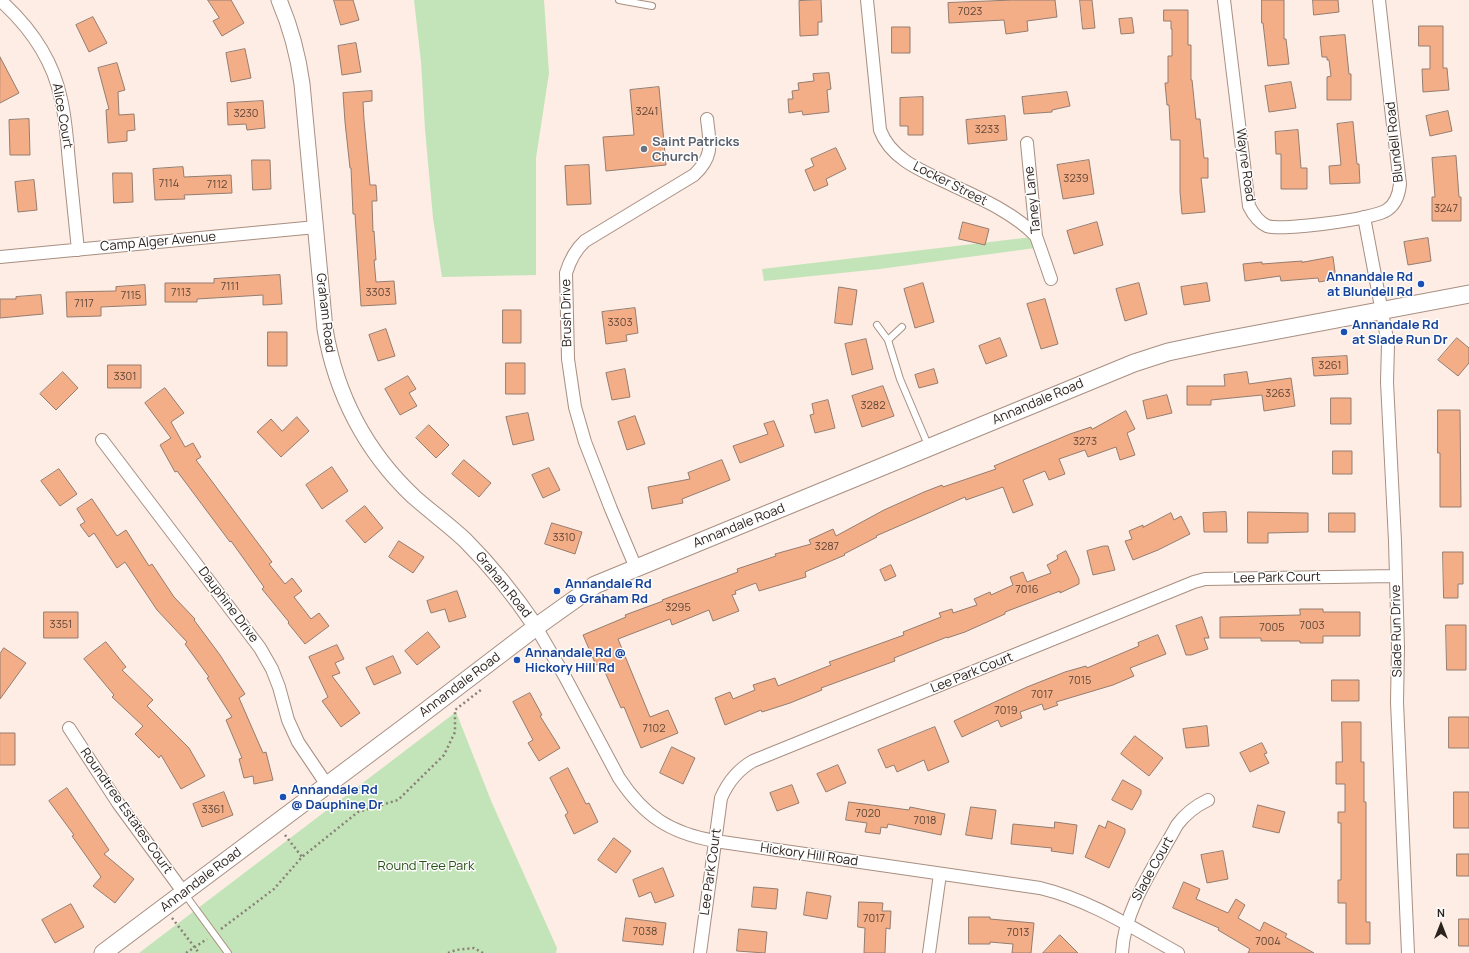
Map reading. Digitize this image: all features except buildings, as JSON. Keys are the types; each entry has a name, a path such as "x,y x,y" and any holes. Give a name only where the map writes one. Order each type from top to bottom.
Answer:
{"main road":[{"name":"Annandale Road","path":"103,953 536,627 595,585 1134,363 1168,352 1469,294"}],"street":[{"name":"Alice Court","path":"0,0 12,10 29,30 43,52 54,74 61,97 65,120 78,250"},
{"name":"Graham Road","path":"279,0 290,27 298,55 328,346 347,406 361,432 375,453 394,476 415,497 464,539 492,568 516,597 536,627"},
{"name":"Locker Street","path":"866,0 880,130 883,140 907,162 922,171 1013,216 1027,226 1036,236"},
{"name":"Wayne Road","path":"1224,0 1249,206 1253,214 1260,222 1273,227 1296,226 1364,217"},
{"name":"Blundell Road","path":"1364,217 1381,213 1388,209 1396,201 1400,184 1379,0"},
{"name":"Brush Drive","path":"636,568 585,442 575,407 568,352 566,273 569,261 576,249 585,241 694,175 703,167 708,158 710,146 707,119"},
{"name":"Taney Lane","path":"1027,143 1036,236 1051,278"},
{"path":"1364,217 1382,310"},
{"name":"Camp Alger Avenue","path":"0,257 316,227"},
{"name":"Slade Run Drive","path":"1382,310 1388,344 1387,382 1396,576 1398,702 1408,953"},
{"name":"Dauphine Drive","path":"102,440 260,648 280,687 288,720 298,742 328,785"},
{"name":"Lee Park Court","path":"700,953 721,798 726,786 736,773 747,765 1194,582 1205,579 1396,576"},
{"name":"Hickory Hill Road","path":"536,627 627,791 657,820 675,830 694,837 715,841 1034,887 1056,892 1077,899 1127,924 1178,953"},
{"name":"Roundtree Estates Court","path":"69,728 118,803 184,893"},
{"name":"Slade Court","path":"1122,953 1127,924 1134,903 1177,825 1185,814 1196,805 1208,800"},
{"path":"929,953 940,874"}],"lane":[{"path":"619,0 652,6"},
{"path":"877,325 888,340 900,379 929,447"},
{"path":"888,340 902,327"},
{"path":"184,893 228,953"}],"path":[{"path":"186,953 274,889 302,857 358,812 398,800 444,755 455,732 455,710 485,687"},
{"path":"276,823 302,857"},
{"path":"164,908 199,953"},
{"path":"448,953 456,950 474,948 483,953"}],"green space":[{"path":"414,0 544,0 549,73 536,158 536,275 442,277 433,218 421,62"},
{"path":"1032,237 1035,248 880,269 764,281 762,269"},
{"name":"Round Tree Park","path":"456,712 492,803 557,948 556,953 139,953"}],"place":[{"name":"Saint Patricks Church","path":"644,149"},
{"name":"Annandale Rd at Blundell Rd","path":"1421,284"},
{"name":"Annandale Rd at Slade Run Dr","path":"1344,332"},
{"name":"Annandale Rd @ Graham Rd","path":"557,591"},
{"name":"Annandale Rd @ Hickory Hill Rd","path":"517,660"},
{"name":"Annandale Rd @ Dauphine Dr","path":"283,797"}]}
